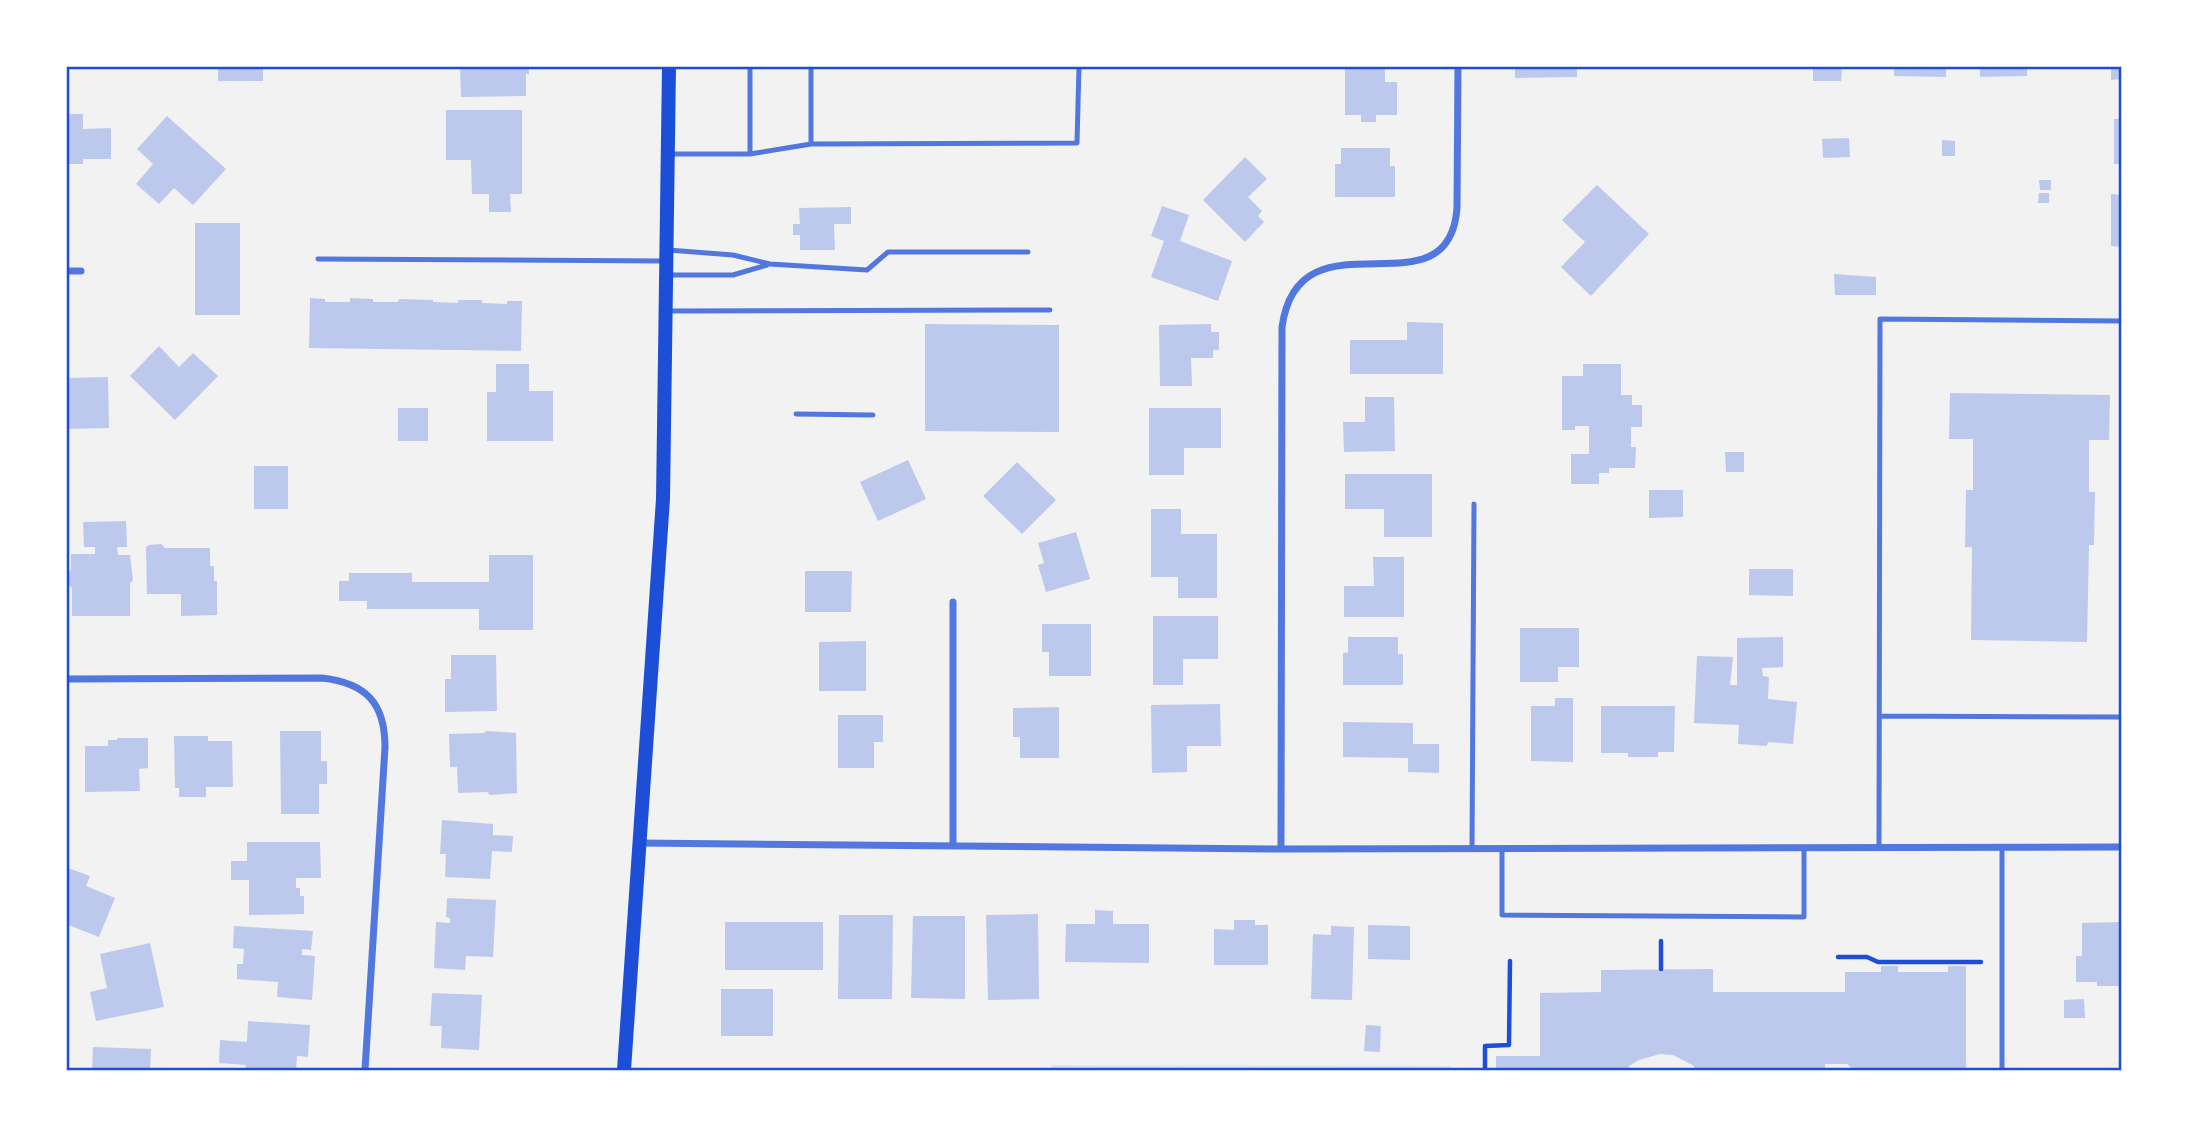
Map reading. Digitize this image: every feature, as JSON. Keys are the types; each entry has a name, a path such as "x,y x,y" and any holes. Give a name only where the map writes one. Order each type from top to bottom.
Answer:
{"main road":[{"path":"624,1070 663,499 670,66"}],"street":[{"path":"1281,849 1284,311 1300,284 1327,267 1343,264 1419,262 1432,256 1447,241 1456,222 1457,208 1458,66"},
{"path":"66,271 81,271"},
{"path":"953,602 953,845"},
{"path":"66,679 322,678 349,683 371,698 379,709 385,734 365,1070"},
{"path":"638,843 1281,849 2122,847"}],"lane":[{"path":"750,66 751,155"},
{"path":"811,66 811,144"},
{"path":"670,154 751,155 811,144 1077,143 1079,66"},
{"path":"318,259 668,262 733,255 770,264 867,270 888,252 1028,252"},
{"path":"668,262 733,275 770,264"},
{"path":"667,311 1050,310"},
{"path":"1880,848 1880,319 2122,321"},
{"path":"796,414 873,415"},
{"path":"1472,849 1474,504"},
{"path":"1881,716 2122,717"},
{"path":"1502,849 1502,915 1804,917 1804,848"},
{"path":"2002,848 2002,1070"}],"path":[{"path":"1661,941 1661,969"},
{"path":"1838,957 1867,957 1878,962 1981,962"},
{"path":"1485,1070 1485,1046 1509,1045 1510,961"}],"shaded area":[{"path":"1051,1065 1451,1066 1451,1070 1051,1070"}],"building":[{"path":"218,66 263,66 263,81 218,81"},
{"path":"460,66 529,66 529,74 526,74 526,96 461,97"},
{"path":"1345,66 1385,66 1385,82 1397,82 1397,115 1376,115 1376,122 1361,122 1361,115 1345,115"},
{"path":"1515,66 1577,66 1577,77 1515,78"},
{"path":"1813,66 1842,66 1841,81 1813,81"},
{"path":"1894,66 1946,66 1946,77 1894,76"},
{"path":"1980,66 2027,66 2027,76 1980,77"},
{"path":"2111,66 2122,66 2122,79 2111,80"},
{"path":"446,110 522,110 522,194 510,194 511,212 489,212 489,194 472,194 471,160 446,160"},
{"path":"66,114 83,114 83,129 111,128 111,159 83,159 83,164 66,164"},
{"path":"167,116 226,169 193,205 174,188 159,204 136,184 153,164 137,149"},
{"path":"2114,119 2122,119 2122,164 2114,164"},
{"path":"1849,138 1850,157 1823,158 1822,139"},
{"path":"1942,140 1955,141 1955,156 1942,156"},
{"path":"1341,148 1390,148 1390,166 1395,166 1395,197 1335,197 1335,164 1341,164"},
{"path":"1245,157 1267,179 1248,197 1262,211 1258,216 1264,222 1245,242 1203,200"},
{"path":"2039,180 2051,180 2051,190 2040,190"},
{"path":"1597,185 1649,234 1591,296 1561,267 1585,242 1562,220"},
{"path":"2039,193 2049,193 2049,203 2038,203"},
{"path":"2111,194 2122,195 2122,247 2111,246"},
{"path":"1162,206 1189,215 1180,241 1232,261 1218,301 1151,277 1164,241 1151,236"},
{"path":"851,207 851,224 834,224 835,250 800,250 800,235 793,235 793,224 800,224 799,208"},
{"path":"195,223 240,223 240,315 195,315"},
{"path":"1834,274 1876,277 1876,295 1835,295"},
{"path":"310,298 325,299 325,302 350,302 350,298 373,299 373,302 398,302 399,299 458,303 458,300 482,300 482,303 507,304 507,301 522,301 521,351 309,348"},
{"path":"1407,322 1443,323 1443,374 1350,374 1350,340 1407,340"},
{"path":"925,324 1059,325 1059,432 925,431"},
{"path":"1211,324 1211,332 1219,332 1219,350 1213,350 1213,358 1191,358 1192,386 1160,386 1159,325"},
{"path":"159,346 179,367 193,353 218,376 175,420 130,376"},
{"path":"496,364 529,364 529,391 553,391 553,441 487,441 487,392 496,392"},
{"path":"1583,364 1621,364 1621,395 1632,395 1632,405 1642,405 1642,427 1631,427 1631,447 1636,447 1635,468 1609,468 1609,473 1599,473 1599,484 1571,484 1571,454 1589,454 1589,426 1562,430 1562,376 1583,376"},
{"path":"108,377 109,428 66,429 66,378"},
{"path":"1950,393 2110,395 2109,440 2089,440 2089,492 2095,492 2094,545 2089,545 2087,642 1971,640 1972,547 1965,547 1966,490 1973,490 1973,439 1949,439"},
{"path":"1365,397 1394,397 1395,451 1344,452 1343,422 1365,422"},
{"path":"398,408 428,408 428,441 398,441"},
{"path":"1149,408 1221,408 1221,448 1184,448 1184,475 1149,475"},
{"path":"1725,452 1744,452 1744,472 1726,472"},
{"path":"908,460 926,499 878,521 860,482"},
{"path":"1017,462 1056,500 1022,534 983,496"},
{"path":"254,466 288,466 288,509 254,509"},
{"path":"1345,474 1432,474 1432,537 1384,537 1384,509 1345,509"},
{"path":"1649,490 1683,490 1683,517 1649,518"},
{"path":"1151,509 1181,509 1181,534 1217,534 1217,598 1178,598 1178,577 1151,577"},
{"path":"126,521 127,547 117,547 118,555 130,555 133,581 130,583 130,616 72,616 72,588 69,585 68,573 71,570 71,554 95,554 95,547 84,547 83,522"},
{"path":"1076,532 1090,579 1046,592 1038,565 1044,563 1038,543"},
{"path":"161,544 165,548 210,548 210,566 214,566 214,581 217,581 217,615 181,616 181,594 147,594 146,547"},
{"path":"489,555 533,555 533,630 479,630 479,609 367,609 367,601 339,601 339,581 349,581 349,573 412,573 412,582 489,582"},
{"path":"1373,557 1404,557 1404,617 1344,617 1344,586 1374,586"},
{"path":"1749,569 1793,569 1793,596 1749,595"},
{"path":"805,571 852,571 851,612 805,612"},
{"path":"1153,616 1218,616 1218,659 1183,659 1183,685 1153,685"},
{"path":"1042,624 1091,624 1091,676 1049,676 1049,652 1042,652"},
{"path":"1520,628 1579,628 1579,667 1558,667 1558,682 1520,682"},
{"path":"1348,637 1398,637 1398,654 1403,654 1403,685 1343,685 1343,653 1348,653"},
{"path":"1783,637 1783,667 1762,668 1763,676 1769,677 1768,699 1797,702 1793,744 1738,744 1739,725 1694,723 1697,656 1733,657 1730,685 1737,685 1737,638"},
{"path":"866,641 866,691 819,691 819,642"},
{"path":"451,655 496,655 497,711 445,712 445,679 451,679"},
{"path":"1555,698 1573,698 1573,762 1531,761 1531,706 1555,706"},
{"path":"1220,704 1221,746 1187,746 1187,772 1152,773 1151,705"},
{"path":"1601,706 1675,706 1674,752 1658,752 1658,757 1628,757 1628,753 1601,753"},
{"path":"1059,707 1059,758 1020,758 1020,737 1013,737 1013,708"},
{"path":"838,715 883,715 883,742 874,742 874,768 838,768"},
{"path":"1343,722 1413,723 1413,744 1439,744 1439,773 1408,772 1408,758 1343,757"},
{"path":"280,731 321,731 321,761 327,761 327,784 319,784 319,814 281,814"},
{"path":"486,731 516,733 517,793 458,793 457,767 450,767 449,734"},
{"path":"174,736 208,736 208,741 232,741 233,787 206,787 206,797 179,797 179,788 175,788"},
{"path":"148,738 148,768 139,769 140,791 85,792 85,746 108,746 108,740"},
{"path":"442,820 493,824 493,835 513,836 512,852 492,851 490,879 445,877 446,854 440,854"},
{"path":"247,842 320,842 321,878 296,878 296,888 300,888 300,896 304,896 304,914 249,915 249,880 231,880 231,861 247,861"},
{"path":"68,868 90,876 86,886 115,898 99,937 66,924"},
{"path":"447,898 496,900 493,957 466,956 465,970 434,968 436,922 450,923 450,918 446,917"},
{"path":"1095,910 1113,911 1113,924 1149,924 1149,963 1065,962 1066,924 1095,924"},
{"path":"1038,914 1039,999 988,1000 986,915"},
{"path":"839,915 893,915 892,999 838,999"},
{"path":"913,916 965,916 965,999 911,998"},
{"path":"1234,920 1255,920 1255,925 1268,925 1268,965 1214,965 1214,929 1234,930"},
{"path":"725,922 823,922 823,970 725,970"},
{"path":"2122,922 2122,986 2097,986 2097,982 2076,982 2076,956 2082,956 2082,923"},
{"path":"1368,925 1410,926 1410,960 1368,959"},
{"path":"234,926 313,931 311,950 302,949 302,955 315,956 312,1000 277,997 278,982 237,979 237,964 243,964 244,949 233,948"},
{"path":"1331,926 1354,927 1352,1000 1311,999 1313,934 1331,935"},
{"path":"150,943 164,1007 96,1021 90,992 107,988 100,954"},
{"path":"1881,966 1898,966 1898,972 1948,972 1948,966 1966,966 1966,1070 1854,1070 1847,1064 1825,1064 1825,1070 1703,1070 1694,1069 1694,1066 1673,1055 1660,1054 1639,1060 1629,1066 1629,1069 1496,1070 1496,1056 1540,1056 1540,993 1601,992 1601,970 1713,969 1713,992 1845,992 1845,972 1881,972"},
{"path":"721,989 773,989 773,1036 721,1036"},
{"path":"432,993 482,995 479,1050 441,1048 442,1026 430,1026"},
{"path":"2084,999 2085,1018 2064,1018 2064,1000"},
{"path":"248,1021 310,1025 308,1057 297,1056 296,1070 245,1070 246,1065 219,1063 220,1040 247,1042"},
{"path":"1366,1025 1381,1026 1380,1052 1364,1051"},
{"path":"93,1047 151,1049 150,1070 92,1070"}]}
